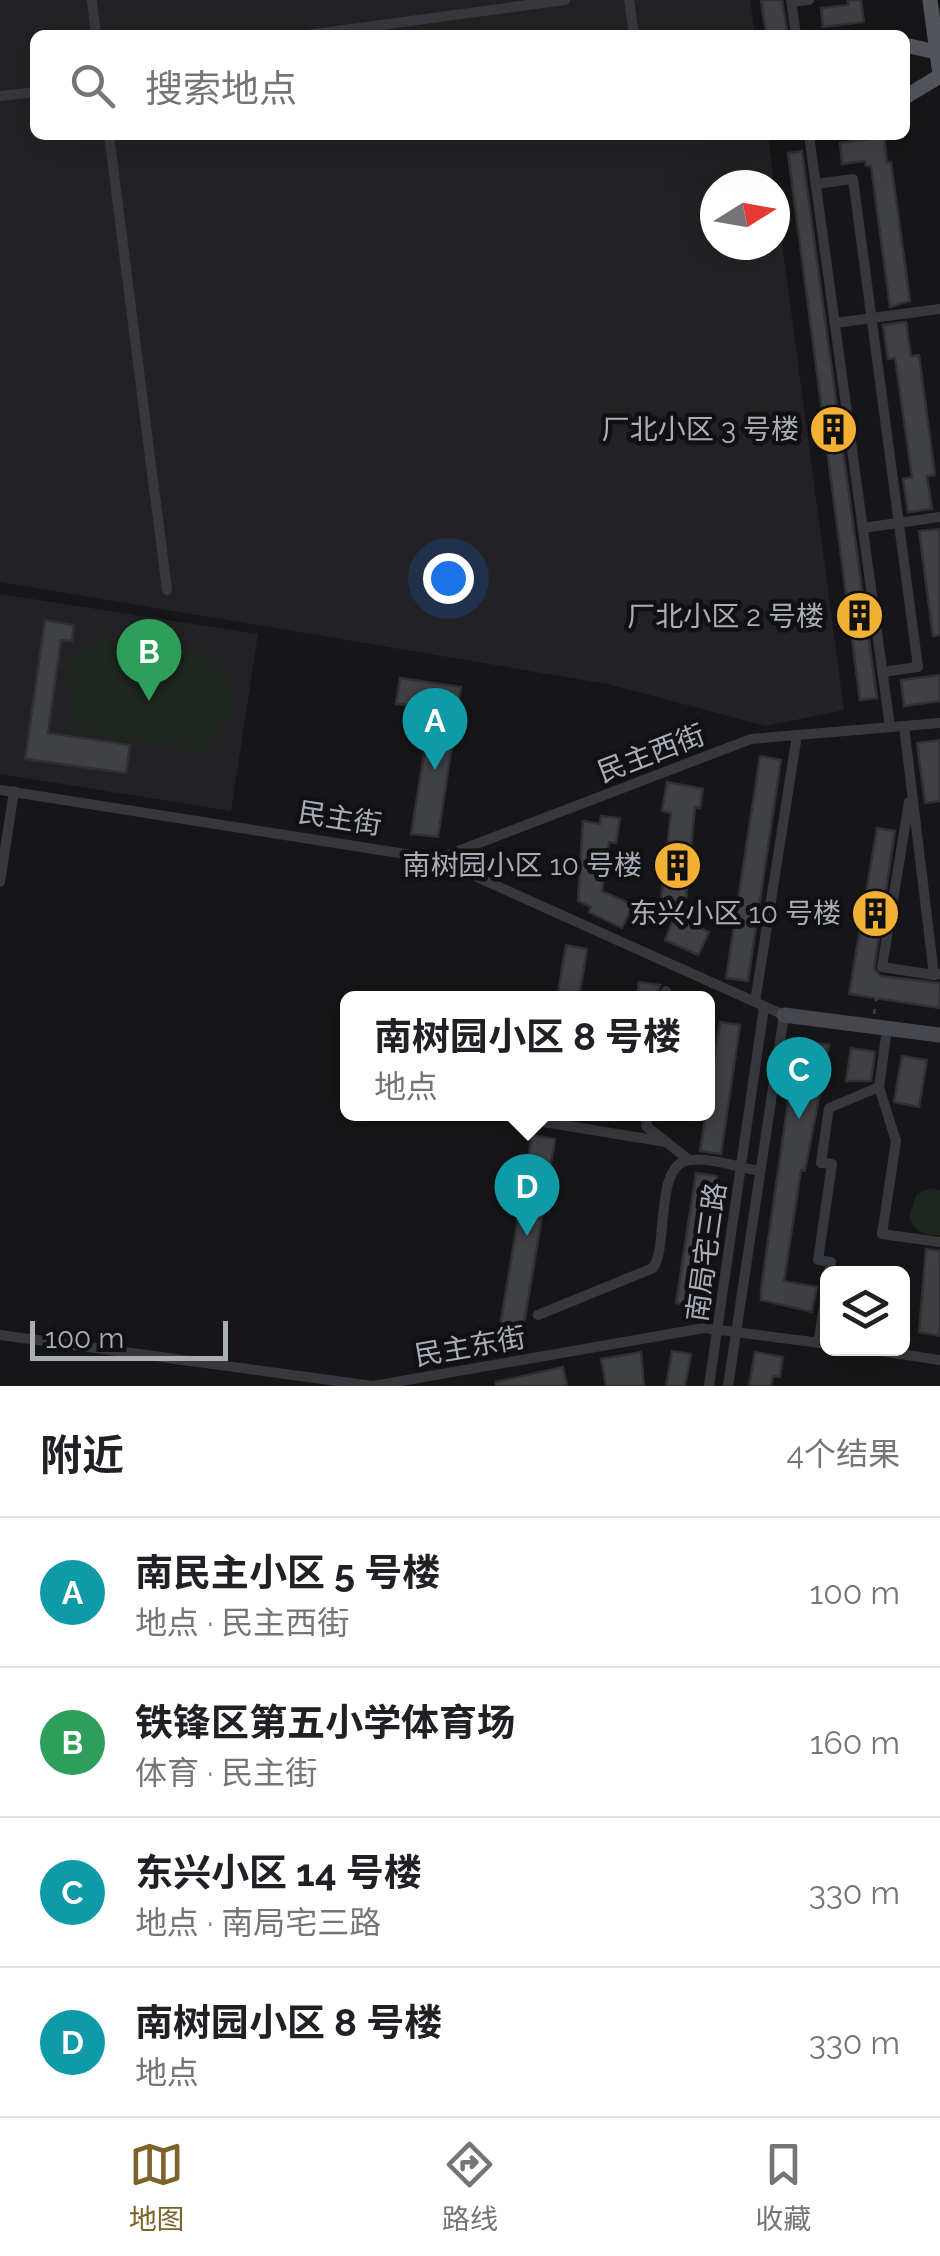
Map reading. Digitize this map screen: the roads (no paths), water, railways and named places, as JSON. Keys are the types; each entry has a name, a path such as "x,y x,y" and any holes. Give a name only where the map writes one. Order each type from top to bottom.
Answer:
{"main road":[{"path":"910,93 940,75 930,0"},
{"path":"910,46 939,53"},
{"name":"民主街","path":"784,1015 940,1036"}],"street":[{"path":"92,0 95,30"},
{"path":"343,30 565,0"},
{"path":"629,0 633,30"},
{"path":"795,30 792,1 809,0"},
{"path":"0,96 30,93"},
{"path":"110,140 167,590"},
{"path":"810,140 890,727"},
{"path":"816,184 853,180 872,318 918,667 882,672"},
{"path":"835,322 940,309"},
{"path":"863,528 940,517"},
{"name":"民主西街","path":"437,858 752,739 940,723"},
{"path":"904,726 937,975 882,966 911,790"},
{"name":"南局宅三路","path":"709,1386 797,735"},
{"name":"民主街","path":"0,790 437,858 784,1015"},
{"path":"0,882 14,791"},
{"name":"南局宅三路","path":"728,1386 784,1015"},
{"path":"880,1028 878,1086 896,1141 882,1234 940,1242"},
{"path":"830,1266 831,1262 818,1260 832,1164 821,1162 829,1108 878,1086"},
{"path":"531,1121 666,1142"},
{"path":"647,1121 646,1126 689,1160 760,1171"},
{"path":"538,1315 653,1268 668,1180 677,1166 689,1160"},
{"name":"民主东街","path":"0,1336 373,1386 717,1328 820,1343"},
{"path":"910,1356 940,1360"}],"place":[{"name":"厂北小区 3 号楼","path":"834,429"},
{"name":"厂北小区 2 号楼","path":"859,616"},
{"name":"铁锋区第五小学体育场","path":"149,701"},
{"name":"南民主小区 5 号楼","path":"435,770"},
{"name":"南树园小区 10 号楼","path":"677,865"},
{"name":"东兴小区 10 号楼","path":"876,913"},
{"name":"东兴小区 14 号楼","path":"799,1119"},
{"name":"南树园小区 8 号楼","path":"527,1236"}]}
